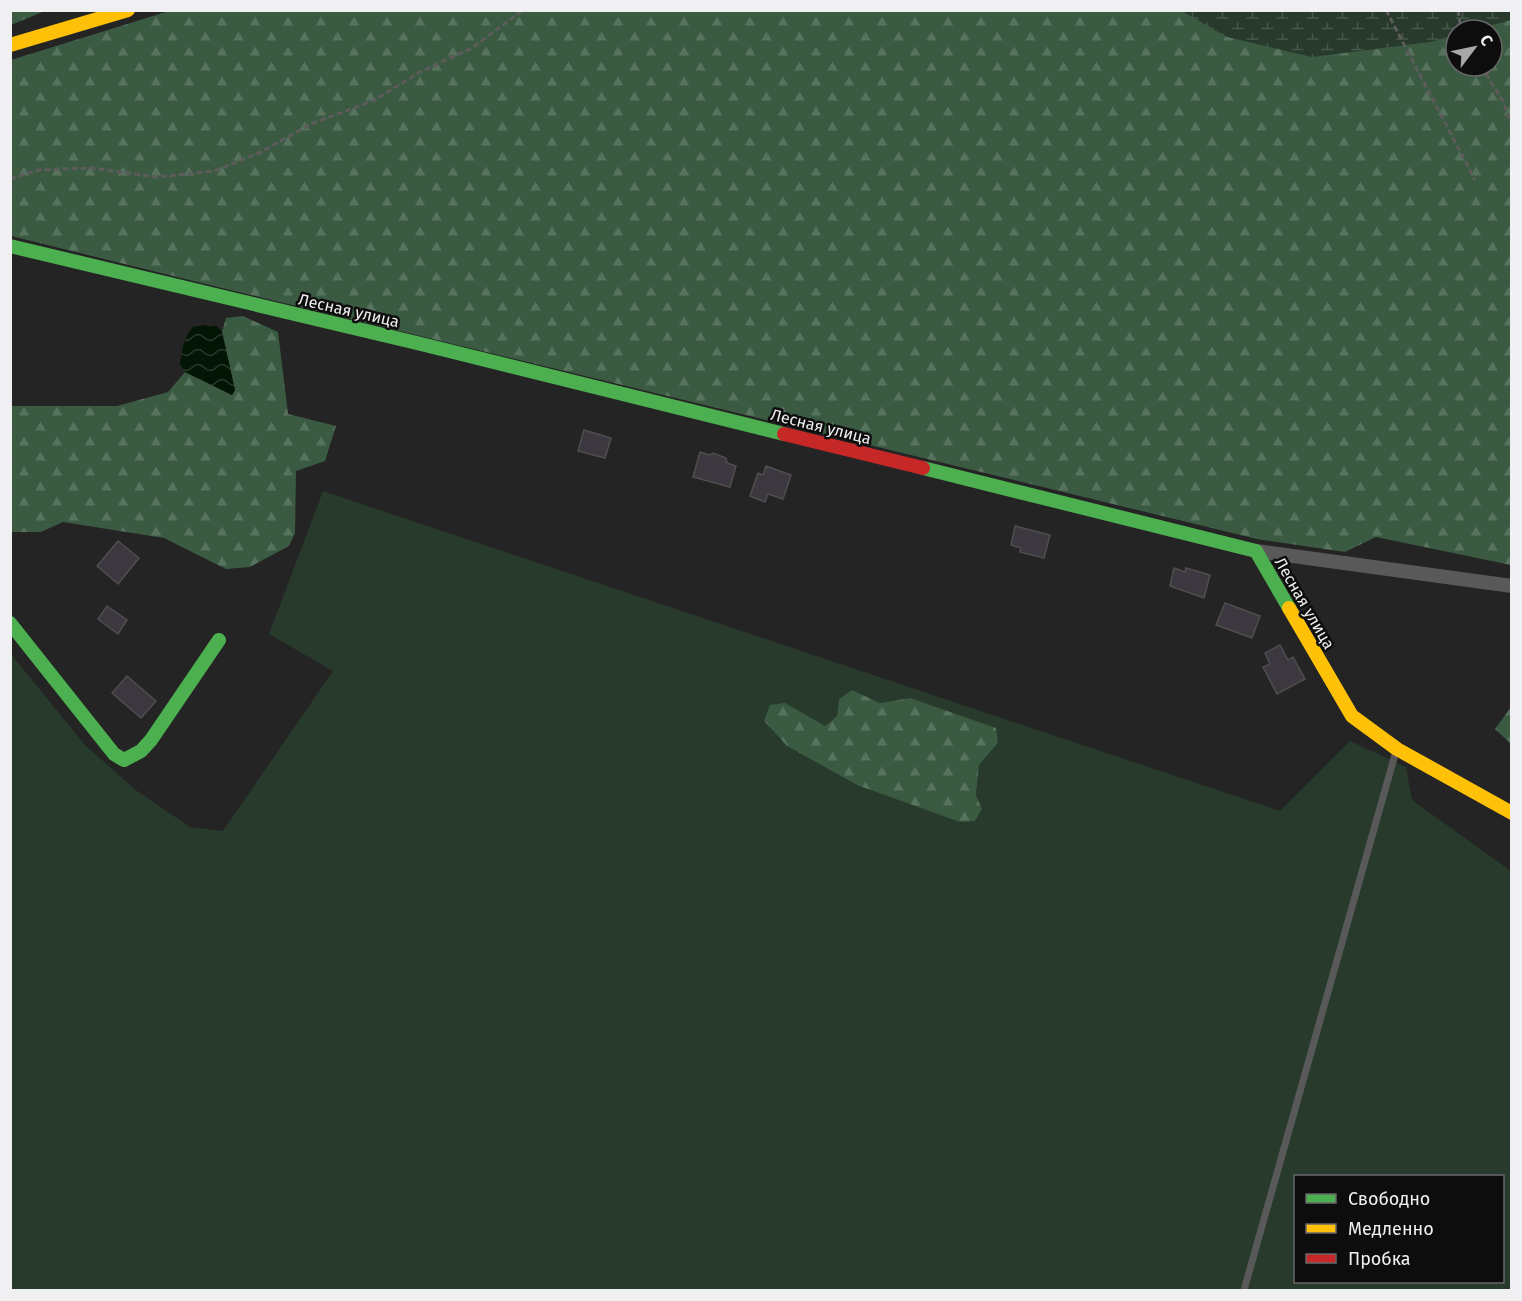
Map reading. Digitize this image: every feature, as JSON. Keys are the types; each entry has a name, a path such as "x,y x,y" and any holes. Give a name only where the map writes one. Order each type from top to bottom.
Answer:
{"street":[{"path":"10,45 128,10"},
{"name":"Лесная улица","path":"10,246 421,344 1256,551 1352,716 1397,749 1512,813"},
{"path":"1256,551 1512,586"},
{"path":"10,623 114,754 124,760 141,751 151,740 219,640"}],"lane":[{"path":"1245,1290 1397,749"}],"path":[{"path":"10,179 38,170 91,168 157,177 214,171 261,152 311,124 375,100 420,72 472,48 523,10"},
{"path":"1386,10 1475,180"},
{"path":"1489,78 1503,101 1512,126"}],"green space":[{"path":"11,10 45,10 45,11 11,25"},
{"path":"1511,10 1511,20 1504,22 1504,18 1444,18 1444,38 1312,57 1227,37 1182,11"},
{"path":"169,11 1511,11 1511,565 1376,537 1345,552 1257,539 11,236 11,60"},
{"path":"243,316 278,332 288,414 336,426 325,461 296,471 295,533 289,546 250,567 226,569 164,538 63,522 41,532 11,532 11,406 117,406 168,392 185,372 232,395 235,390 222,332 226,318"},
{"path":"323,491 1280,811 1350,741 1406,767 1412,800 1511,871 1511,1290 11,1290 10,653 85,745 137,791 190,827 223,831 333,671 269,634","holes":["852,690 880,703 910,698 998,743 979,765 976,795 982,809 857,785 787,746 764,721 825,726 837,716 839,699"]},
{"path":"852,690 880,703 910,698 996,728 998,743 979,765 976,795 982,809 975,821 960,822 857,785 787,746 764,721 770,705 785,703 825,726 837,716 839,699"},
{"path":"1511,707 1511,744 1495,729"}],"water":[{"path":"217,326 222,332 235,390 232,395 185,372 180,364 188,333 193,327"}],"building":[{"path":"584,430 611,438 605,458 578,451"},
{"path":"700,452 710,455 713,453 726,458 727,463 736,466 730,487 693,477"},
{"path":"766,466 791,475 783,499 768,494 765,502 750,496 758,473 763,475"},
{"path":"1015,526 1050,535 1044,558 1020,552 1021,548 1011,545"},
{"path":"118,541 139,558 118,584 97,566"},
{"path":"1174,568 1185,572 1186,568 1210,575 1204,598 1170,586"},
{"path":"1225,603 1260,616 1252,638 1216,625"},
{"path":"107,606 127,620 118,634 98,619"},
{"path":"1280,645 1288,660 1293,657 1305,679 1277,694 1263,667 1270,664 1265,653"},
{"path":"127,676 156,701 141,718 112,693"}],"traffic: fast":[{"path":"10,246 784,434"},
{"path":"923,468 1256,551 1289,608"},
{"path":"10,623 114,754 124,760 141,751 151,740 219,640"}],"traffic: slow":[{"path":"10,45 128,10"},
{"path":"1289,608 1352,716 1397,749 1512,813"}],"traffic: jam":[{"path":"784,434 923,468"}]}
